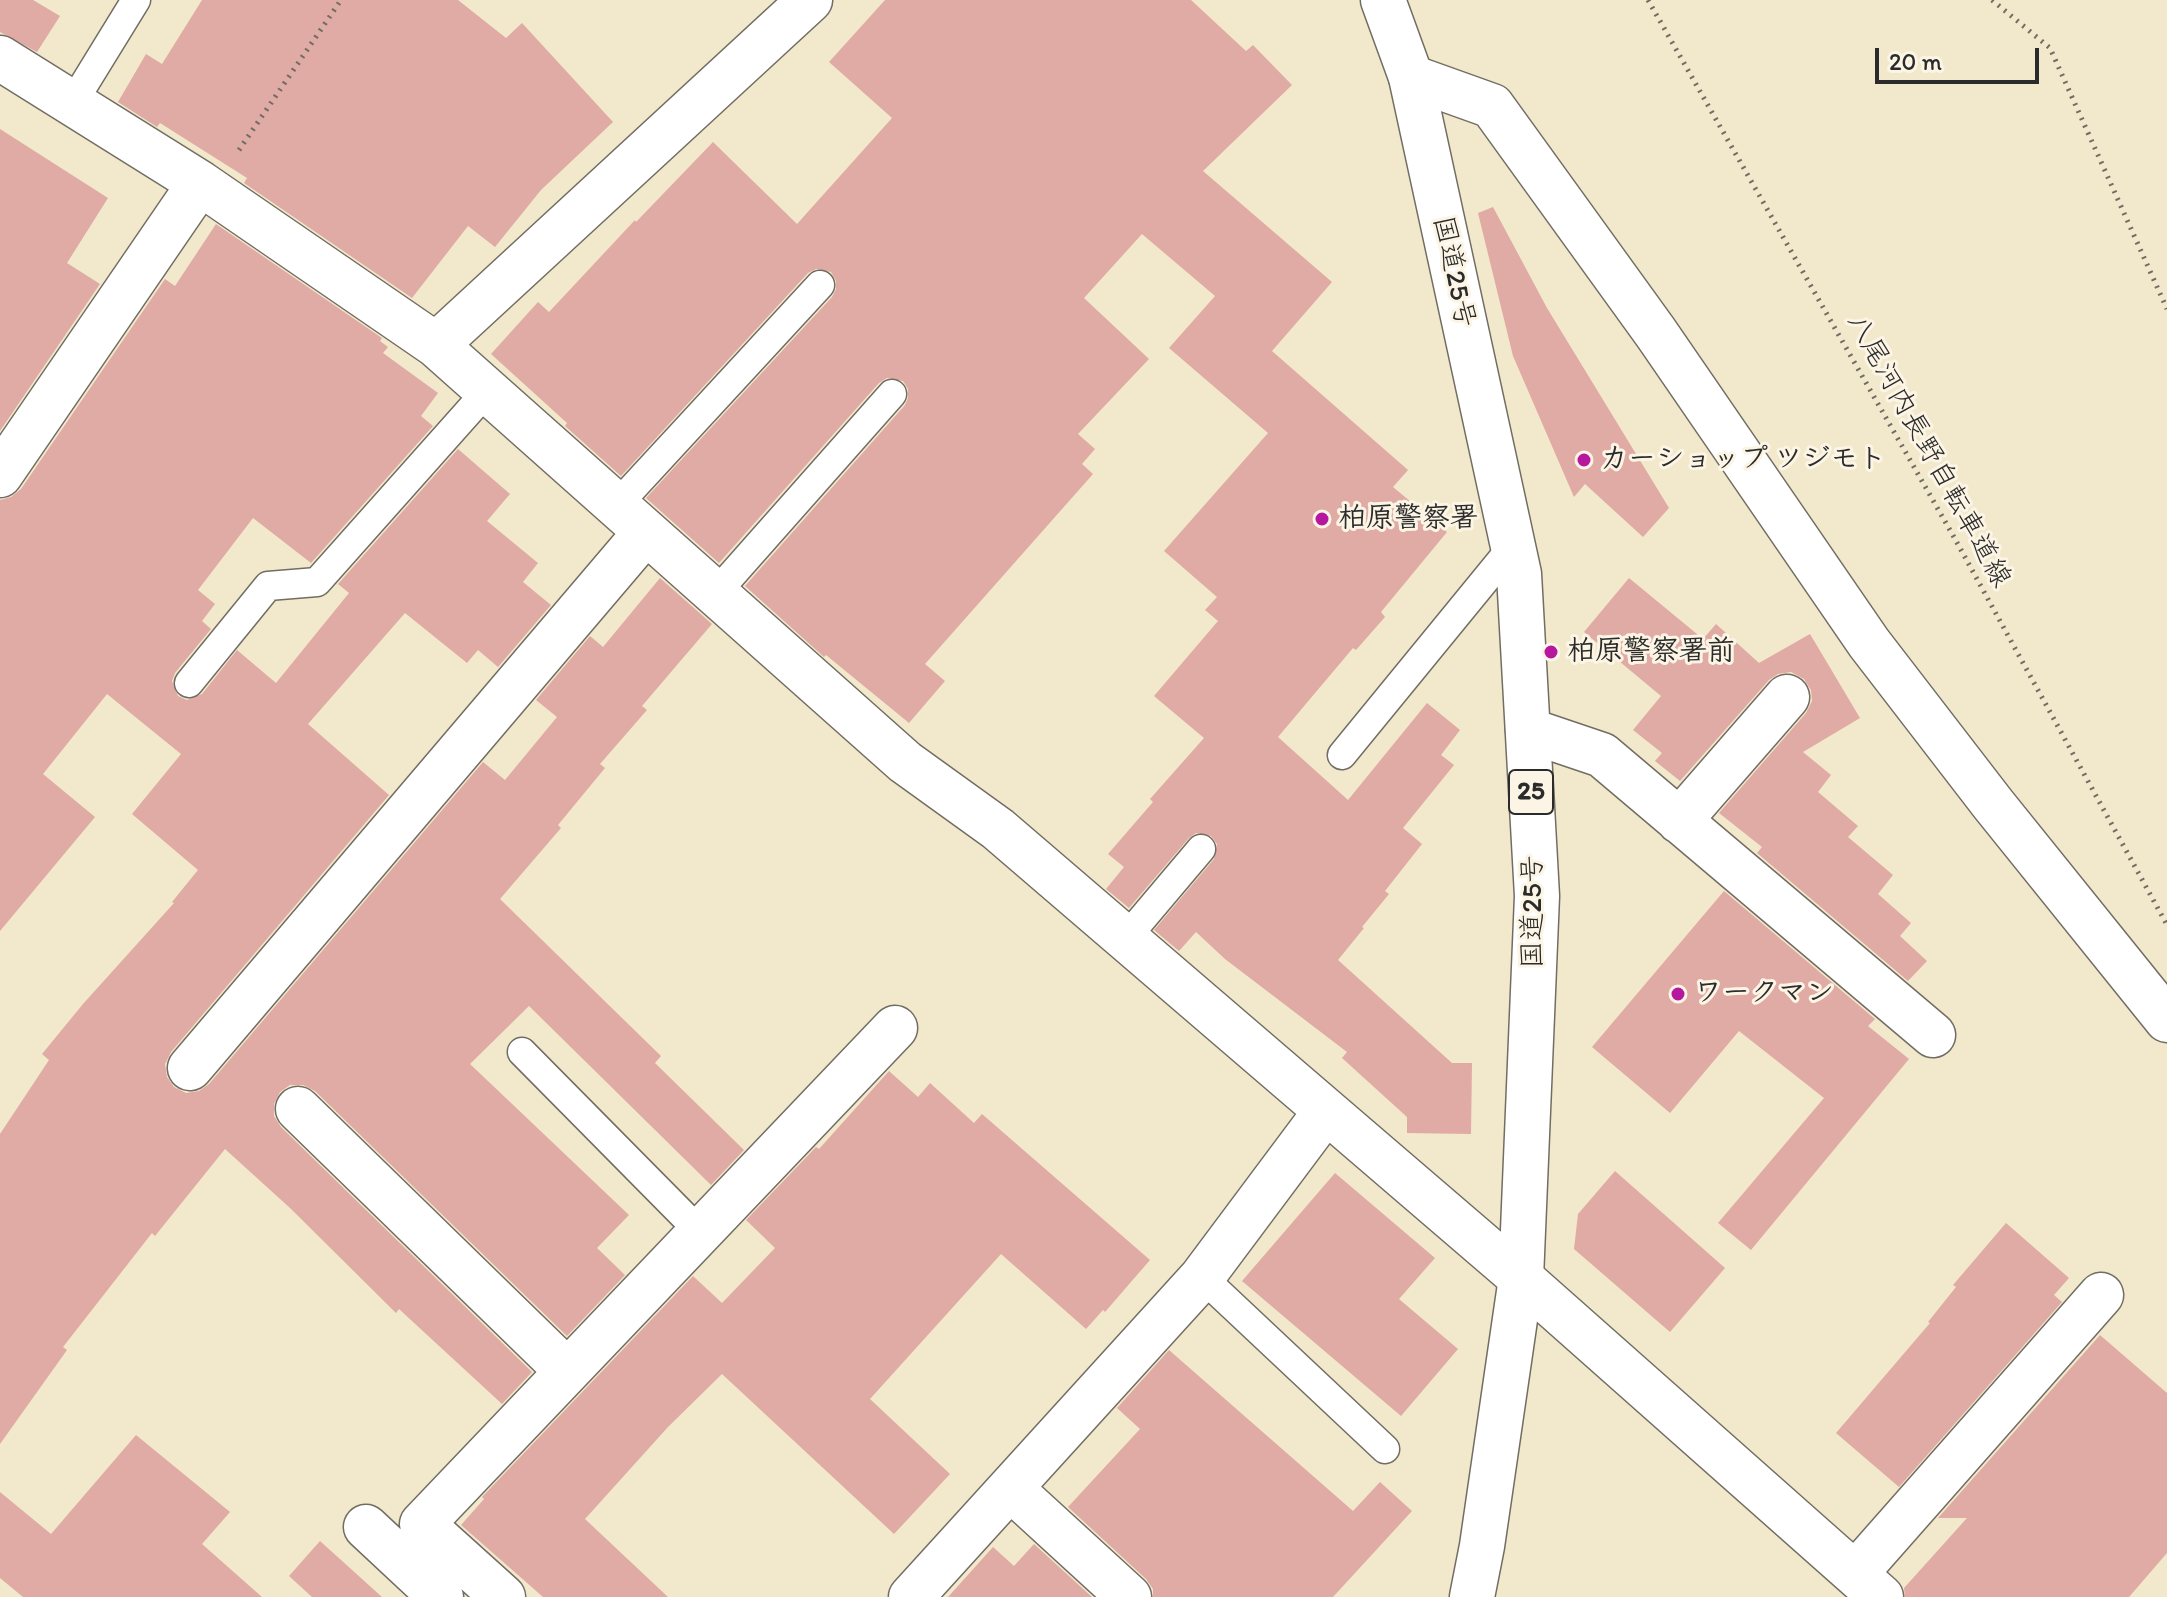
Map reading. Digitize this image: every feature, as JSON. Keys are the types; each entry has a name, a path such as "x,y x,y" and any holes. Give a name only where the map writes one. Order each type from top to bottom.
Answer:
{"main road":[{"path":"436,345 810,0"},
{"name":"国道25号","path":"1383,0 1411,77 1519,574 1528,730 1537,896 1521,1278 1472,1597"},
{"path":"0,58 206,187 436,345 905,762 998,829 1521,1278 1868,1585 2101,1295"},
{"path":"1411,77 1492,106 1656,333 1869,643 1993,804 2167,1020"},
{"path":"0,475 206,187"},
{"path":"190,1068 631,519"},
{"path":"1679,821 1787,697"},
{"path":"1528,730 1602,755 1933,1035"},
{"path":"503,1597 422,1524 895,1028"},
{"path":"298,1109 567,1371"},
{"path":"911,1597 1202,1277 1326,1111"},
{"path":"1010,1488 1129,1597"},
{"path":"366,1527 441,1597"}],"lane":[{"path":"72,104 136,0"},
{"path":"631,519 820,285"},
{"path":"189,683 268,586 317,582 487,391"},
{"path":"715,594 892,394"},
{"path":"1342,755 1513,546"},
{"path":"1125,939 1201,849"},
{"path":"522,1052 700,1232"},
{"path":"1202,1277 1385,1449"}],"path":[{"path":"206,187 341,0"},
{"name":"八尾河内長野自転車道線","path":"1648,0 1925,487 2167,925"},
{"path":"1992,0 2050,48 2167,309"}],"building":[{"path":"0,0 33,0 60,16 37,52 0,32"},
{"path":"202,0 458,0 506,38 522,23 613,122 541,190 495,247 468,226 412,298 244,183 247,178 160,123 157,127 118,102 146,54 162,64"},
{"path":"885,0 1191,0 1246,51 1253,45 1292,85 1203,171 1332,282 1272,351 1408,470 1393,487 1447,532 1381,612 1385,617 1356,650 1353,648 1278,737 1348,800 1427,703 1460,730 1441,755 1454,765 1403,828 1422,844 1385,891 1389,894 1338,960 1452,1063 1472,1063 1471,1134 1407,1133 1407,1117 1342,1058 1347,1052 1225,959 1196,932 1179,951 1154,930 1214,859 1217,844 1211,836 1196,833 1189,838 1129,908 1106,889 1124,867 1108,854 1153,802 1150,799 1204,738 1154,696 1218,621 1205,610 1217,597 1164,551 1268,433 1169,348 1215,296 1142,234 1084,298 1149,359 1078,434 1095,449 1082,464 1093,474 925,664 945,681 909,723 826,655 824,657 745,586 905,405 908,389 903,381 887,378 879,383 719,563 646,498 832,297 836,281 831,272 816,269 808,273 621,476 491,354 538,302 549,312 713,142 797,224 892,118 829,62"},
{"path":"0,129 108,198 67,263 100,284 0,431"},
{"path":"1493,207 1547,308 1669,508 1643,537 1585,484 1574,497 1513,356 1478,213"},
{"path":"216,224 382,338 380,341 388,347 383,353 438,393 421,416 433,426 311,563 253,518 198,590 215,604 202,621 211,629 175,673 172,681 178,696 187,700 202,694 237,650 276,683 349,593 338,584 458,449 510,494 487,521 538,563 523,582 551,605 498,667 478,650 467,663 405,613 308,724 389,795 171,1052 165,1064 167,1077 174,1087 186,1093 199,1091 209,1084 483,762 505,780 557,717 536,700 590,636 603,647 660,578 712,624 642,706 647,710 600,764 605,768 558,825 561,828 500,899 661,1056 655,1063 744,1150 711,1185 529,1006 470,1064 629,1215 597,1248 625,1275 567,1336 315,1091 303,1085 290,1085 280,1092 274,1104 274,1116 281,1127 532,1372 502,1404 399,1309 396,1313 290,1208 225,1149 155,1236 152,1233 63,1347 67,1350 0,1444 0,1134 49,1060 42,1054 174,903 198,870 132,814 181,754 107,694 43,774 95,817 0,931 0,500 11,497 21,489 165,279 175,286"},
{"path":"1629,578 1703,639 1716,624 1759,663 1810,634 1860,718 1803,752 1831,775 1818,792 1858,826 1848,837 1893,875 1878,894 1911,923 1900,936 1927,961 1908,981 1757,853 1762,847 1719,813 1806,713 1812,701 1811,690 1804,679 1791,672 1778,674 1769,680 1680,781 1655,761 1662,753 1633,730 1661,696 1584,632"},
{"path":"1724,891 1875,1019 1868,1026 1909,1059 1751,1250 1718,1223 1824,1098 1739,1031 1670,1113 1592,1047"},
{"path":"889,1071 918,1097 930,1083 974,1123 982,1114 1150,1260 1086,1329 1001,1254 870,1399 950,1474 894,1534 722,1374 668,1427 585,1519 668,1597 543,1597 461,1525 484,1499 482,1497 693,1276 722,1303 775,1248 746,1220 816,1147 819,1149"},
{"path":"1615,1171 1725,1268 1670,1332 1574,1249 1578,1214"},
{"path":"1335,1173 1435,1258 1399,1299 1458,1349 1401,1416 1242,1281"},
{"path":"2006,1223 2069,1278 2054,1295 2062,1302 1899,1487 1836,1433 1930,1323 1956,1287 1953,1285"},
{"path":"2100,1335 2167,1393 2167,1553 2129,1597 1905,1597 1904,1588 1967,1518 1938,1518"},
{"path":"1169,1350 1353,1511 1380,1482 1412,1511 1333,1597 1153,1597 1153,1589 1146,1579 1068,1507 1140,1429 1117,1408"},
{"path":"136,1435 230,1512 202,1544 262,1597 23,1597 0,1578 0,1492 51,1534"},
{"path":"320,1541 382,1597 312,1597 289,1576"},
{"path":"1034,1544 1092,1597 948,1597 993,1547 1014,1566"}],"place":[{"name":"カーショップ ツジモト","path":"1584,460"},
{"name":"柏原警察署","path":"1322,519"},
{"name":"柏原警察署前","path":"1551,652"},
{"name":"ワークマン","path":"1678,994"}]}
